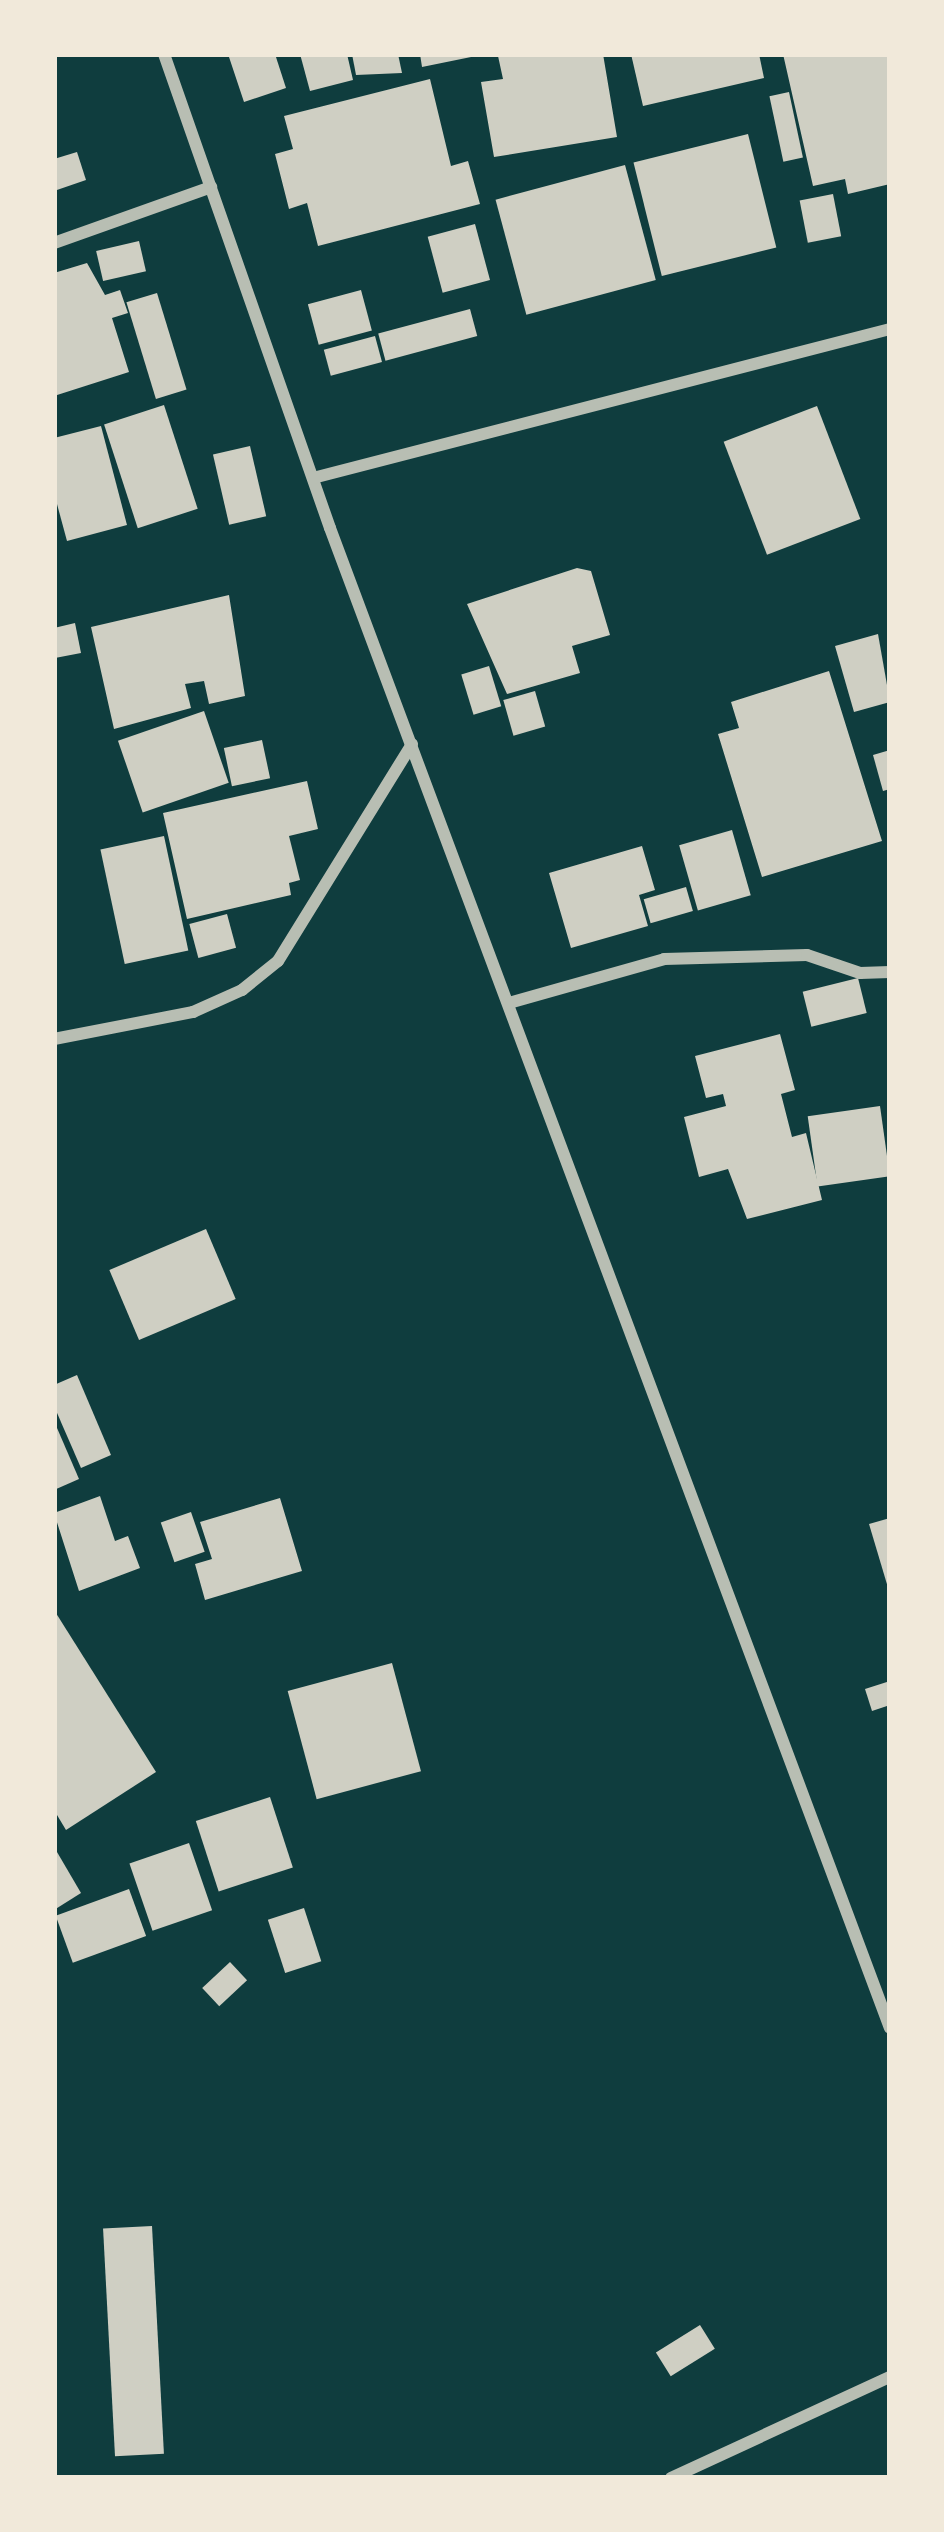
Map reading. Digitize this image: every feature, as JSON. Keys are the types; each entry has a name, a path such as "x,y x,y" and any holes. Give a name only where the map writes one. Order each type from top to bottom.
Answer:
{"street":[{"path":"164,54 313,478 890,2028"},
{"path":"54,243 211,188"},
{"path":"313,478 890,329"},
{"path":"54,1039 193,1012 242,990 278,961 412,744"},
{"path":"509,1003 664,959 807,955 860,973 890,972"},
{"path":"671,2478 890,2377"}],"building":[{"path":"228,54 275,54 286,88 244,102"},
{"path":"300,54 347,54 353,80 310,91"},
{"path":"352,54 398,54 402,73 356,75"},
{"path":"420,54 476,54 476,56 422,67"},
{"path":"603,54 617,137 494,157 481,82 503,79 498,56"},
{"path":"631,54 759,54 764,78 643,106"},
{"path":"783,54 890,54 890,184 848,194 845,179 813,186"},
{"path":"430,79 451,166 468,161 480,204 318,246 307,203 289,209 275,154 293,149 284,116"},
{"path":"789,92 803,158 783,162 769,96"},
{"path":"748,134 776,248 662,276 634,163"},
{"path":"77,152 86,180 54,191 54,159"},
{"path":"625,165 656,280 526,315 496,200"},
{"path":"833,194 841,236 808,243 800,200"},
{"path":"475,224 490,280 443,293 428,237"},
{"path":"139,241 146,271 103,281 96,251"},
{"path":"87,263 105,295 120,290 128,313 112,318 129,372 54,396 54,273"},
{"path":"361,290 372,331 319,345 308,304"},
{"path":"157,293 187,390 156,399 126,302"},
{"path":"470,309 477,336 385,361 378,334"},
{"path":"375,336 382,362 331,376 324,350"},
{"path":"164,405 198,509 138,528 104,424"},
{"path":"817,406 860,519 767,555 724,442"},
{"path":"101,426 127,525 67,541 54,493 54,438"},
{"path":"250,446 266,516 229,525 213,455"},
{"path":"577,568 591,571 610,635 572,646 580,673 507,694 467,604"},
{"path":"229,595 245,696 209,704 204,681 185,684 191,708 114,729 91,627"},
{"path":"75,623 81,653 55,658 54,628"},
{"path":"878,634 890,702 854,712 835,646"},
{"path":"489,666 501,706 474,715 461,674"},
{"path":"829,671 882,841 762,877 718,734 739,728 731,702"},
{"path":"535,691 545,727 513,736 503,700"},
{"path":"204,711 229,783 143,812 118,741"},
{"path":"262,740 270,778 232,786 224,748"},
{"path":"890,750 890,789 883,791 873,755"},
{"path":"307,781 318,829 289,836 300,880 289,883 291,895 187,919 163,813"},
{"path":"732,830 751,895 698,911 679,845"},
{"path":"164,836 188,950 125,964 100,850"},
{"path":"642,846 655,890 639,895 648,926 571,948 549,873"},
{"path":"686,887 693,911 651,923 644,899"},
{"path":"227,914 236,948 198,958 189,924"},
{"path":"858,978 867,1013 811,1027 803,992"},
{"path":"780,1034 795,1090 781,1094 792,1137 806,1133 822,1200 747,1219 728,1169 699,1177 684,1117 726,1106 723,1094 706,1098 695,1056"},
{"path":"880,1106 890,1176 818,1186 808,1116"},
{"path":"206,1229 236,1299 139,1340 109,1270"},
{"path":"77,1375 111,1455 81,1468 54,1406 54,1385"},
{"path":"54,1421 79,1479 54,1490"},
{"path":"100,1496 115,1541 128,1536 140,1568 79,1591 54,1513"},
{"path":"280,1498 302,1571 205,1600 195,1564 212,1559 200,1522"},
{"path":"191,1512 205,1552 174,1562 161,1522"},
{"path":"890,1518 890,1590 889,1591 869,1524"},
{"path":"54,1610 156,1772 66,1830 54,1810"},
{"path":"392,1663 421,1771 317,1799 288,1691"},
{"path":"890,1681 890,1705 872,1711 865,1689"},
{"path":"270,1797 293,1867 219,1891 196,1821"},
{"path":"189,1843 212,1910 153,1931 129,1864"},
{"path":"57,1852 81,1893 54,1910 54,1854"},
{"path":"129,1889 146,1936 73,1963 56,1916"},
{"path":"304,1908 321,1961 285,1973 268,1920"},
{"path":"230,1962 247,1980 219,2006 202,1988"},
{"path":"152,2226 164,2454 115,2456 103,2229"},
{"path":"700,2325 715,2349 671,2376 656,2353"}]}
